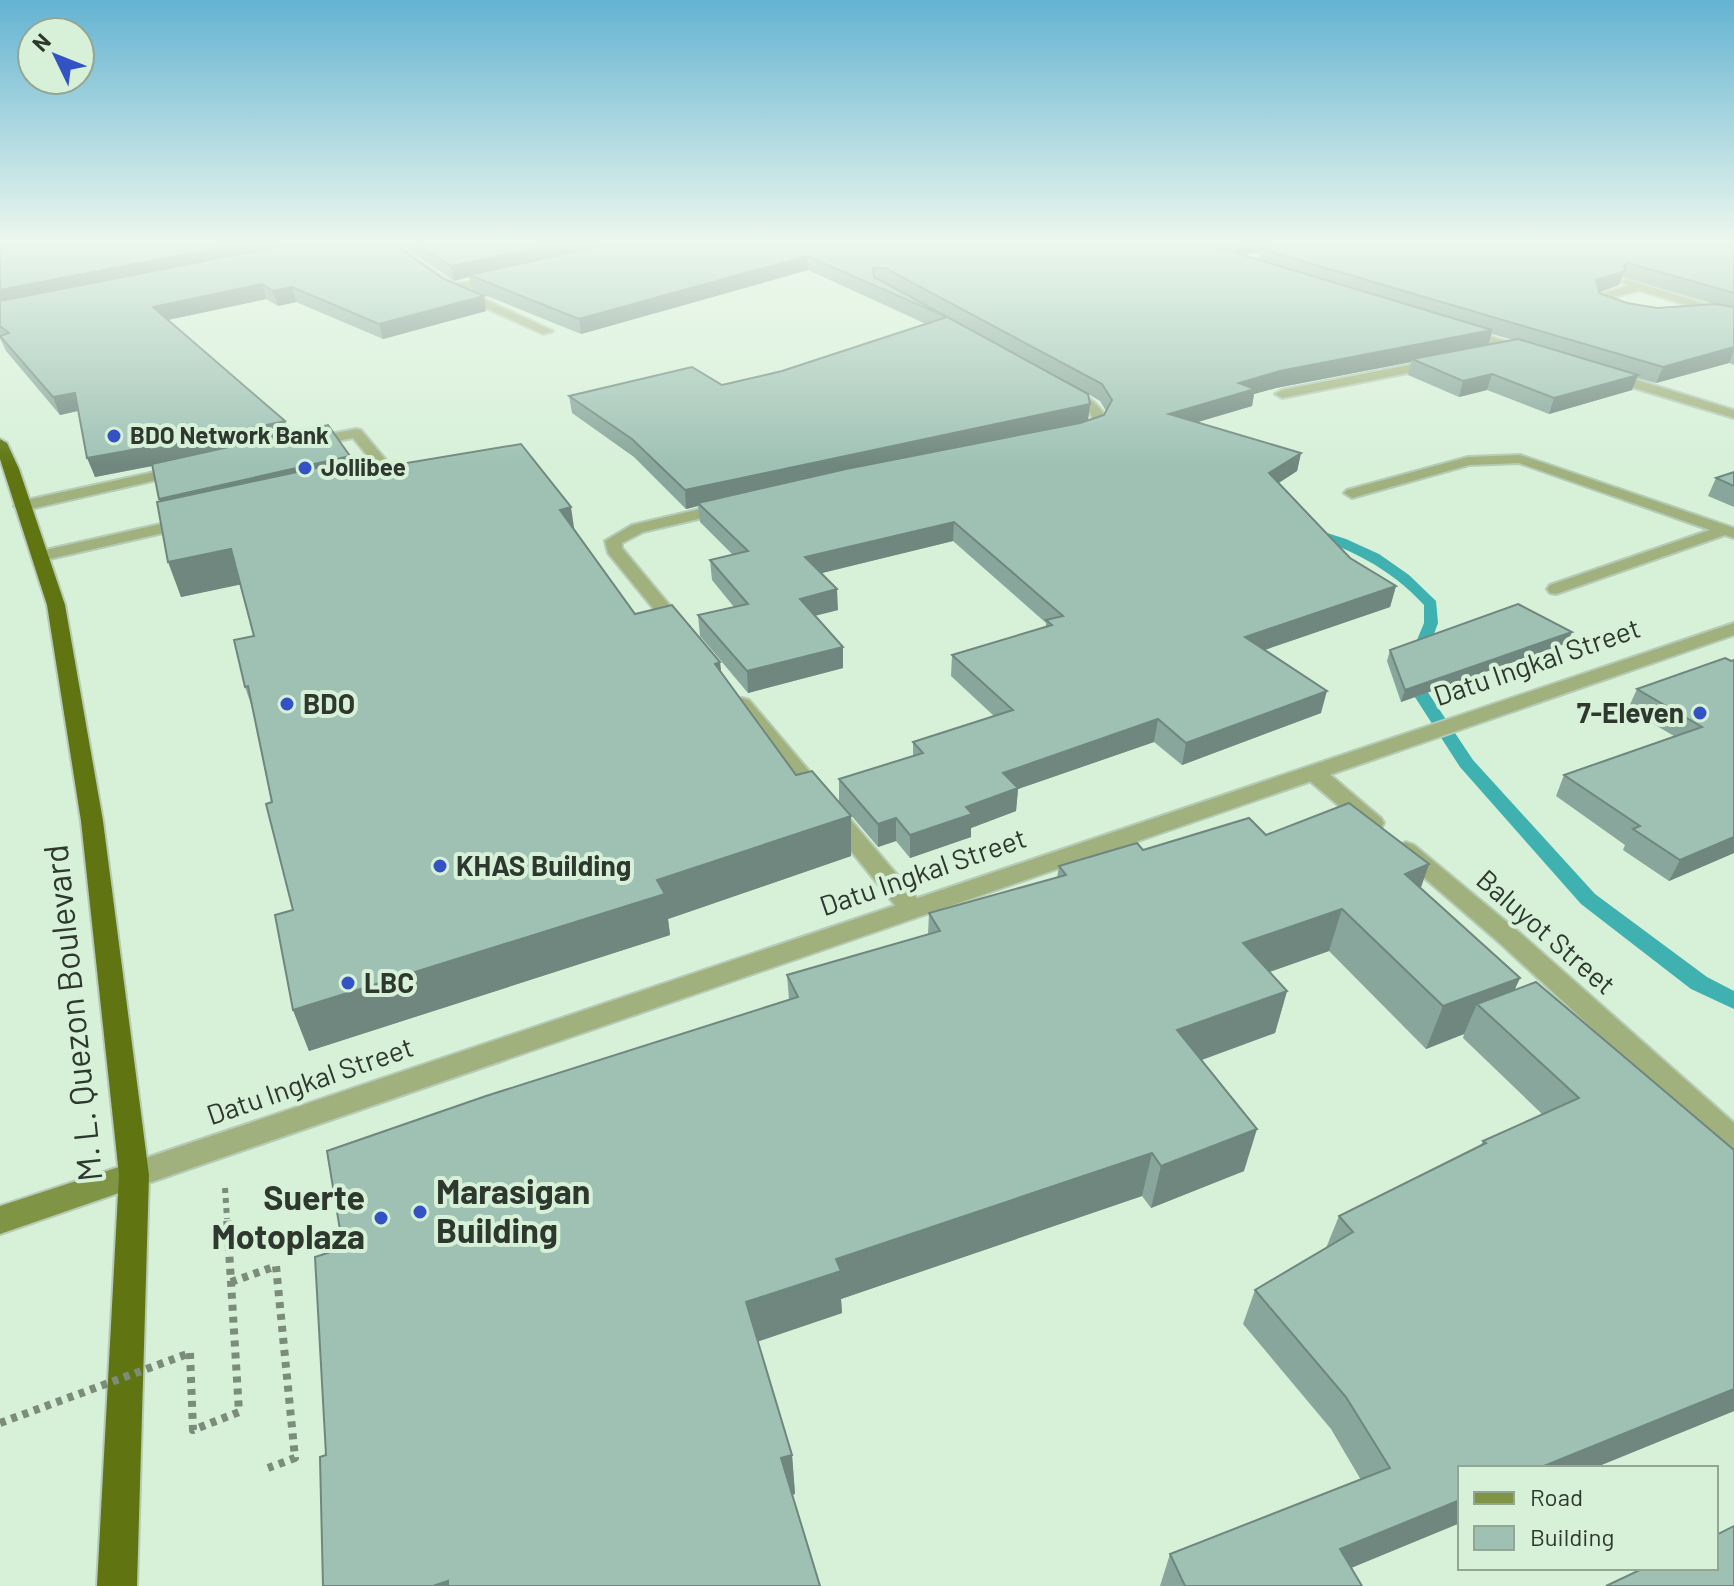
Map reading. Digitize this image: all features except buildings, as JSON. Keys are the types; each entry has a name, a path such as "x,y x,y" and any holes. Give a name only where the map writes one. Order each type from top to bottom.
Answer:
{"highway":[{"name":"M. L. Quezon Boulevard","path":"0,443 12,469 56,605 92,821 134,1175 117,1586"}],"main road":[{"path":"0,1220 134,1175"}],"street":[{"path":"518,318 547,331"},
{"path":"1440,326 1544,356"},
{"path":"1483,354 1514,348"},
{"path":"1282,394 1452,360"},
{"path":"1588,370 1734,414"},
{"path":"1054,385 1094,407 1100,419 1096,427 1064,437"},
{"path":"301,444 356,433 390,474 361,483"},
{"path":"1352,493 1468,461 1520,459 1729,532"},
{"path":"22,506 193,468"},
{"path":"693,645 614,549 613,541 638,528 742,504"},
{"path":"41,556 209,518"},
{"path":"1556,589 1729,532"},
{"name":"Datu Ingkal Street","path":"134,1175 1734,629"},
{"path":"733,693 912,909"},
{"name":"Baluyot Street","path":"1313,772 1511,939 1734,1141"}],"path":[{"path":"0,1423 190,1353 193,1430 239,1412 222,1145"},
{"path":"231,1282 276,1266 295,1458 268,1468"}],"waterway":[{"path":"1305,530 1374,557 1404,578 1431,604 1431,623 1417,659 1419,691 1466,763 1588,899 1699,983 1734,1001"}],"place":[{"name":"BDO Network Bank","path":"114,436"},
{"name":"Jollibee","path":"305,468"},
{"name":"BDO","path":"287,704"},
{"name":"7-Eleven","path":"1700,713"},
{"name":"KHAS Building","path":"440,866"},
{"name":"LBC","path":"348,983"},
{"name":"Marasigan Building","path":"420,1212"},
{"name":"Suerte Motoplaza","path":"381,1218"}]}
